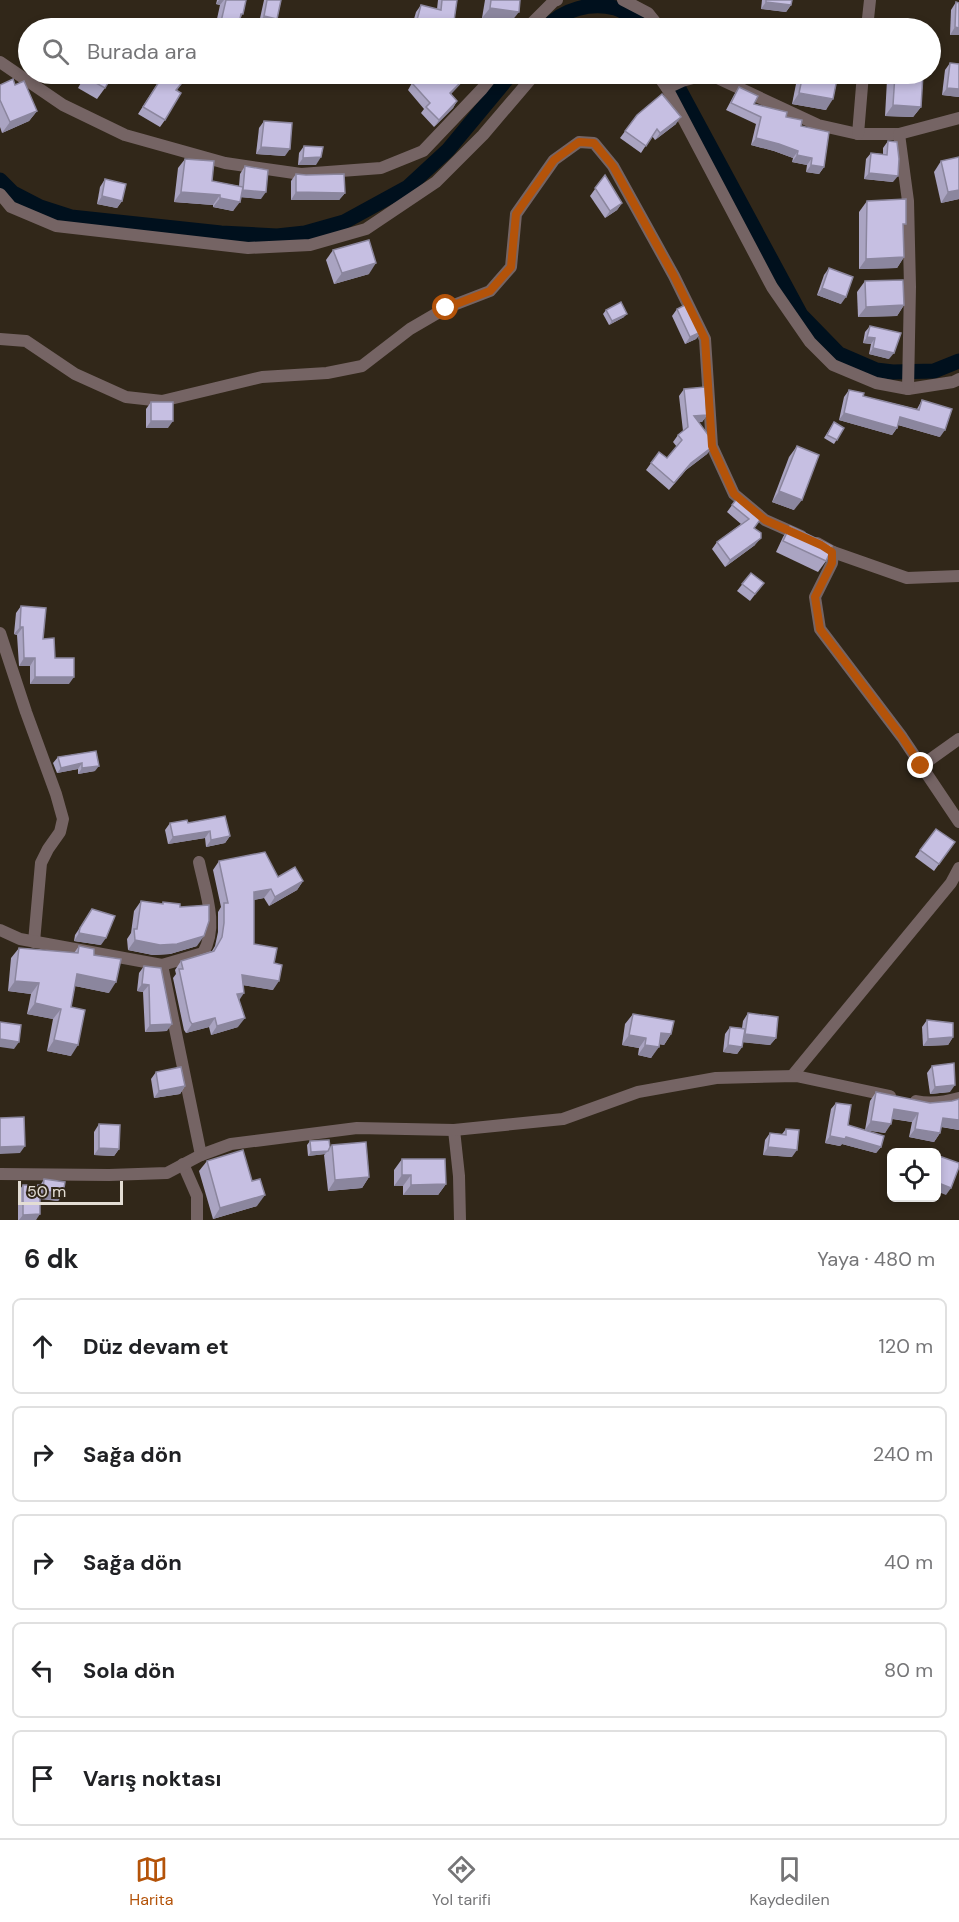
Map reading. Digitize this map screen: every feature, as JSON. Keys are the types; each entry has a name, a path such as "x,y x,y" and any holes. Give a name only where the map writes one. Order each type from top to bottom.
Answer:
{"street":[{"path":"537,18 557,0"},
{"path":"623,0 648,13 652,18"},
{"path":"868,18 870,0"},
{"path":"0,62 18,74"},
{"path":"32,84 63,105 125,135 225,163 302,174 381,168 423,151 486,84"},
{"path":"0,194 11,207 56,226 248,248 310,245 366,228 436,182 483,135 526,84"},
{"path":"677,84 674,85 772,287 810,342 833,365 876,383 908,379 953,382 959,379"},
{"path":"730,84 818,125 858,134 899,134 959,118"},
{"path":"858,134 862,84"},
{"path":"899,134 908,201 910,287 908,379"},
{"path":"0,339 26,341 75,374 126,397 162,401 262,377 327,373 362,366 411,329 446,308 490,291 511,267 516,214 554,160 579,142 594,143 613,166 674,276 705,339 712,446 734,494 765,520 832,552 908,578 959,576"},
{"path":"832,552 832,563 815,597 820,629 902,737 959,822"},
{"path":"0,633 63,819 60,832 41,863 34,942"},
{"path":"921,766 959,739"},
{"path":"0,930 20,939 162,965 203,953 209,943 211,919 199,862"},
{"path":"792,1077 944,891 959,868"},
{"path":"162,965 201,1155"},
{"path":"0,1174 167,1173 201,1155 231,1144 357,1128 454,1130 563,1119 638,1092 716,1078 792,1077 924,1103 944,1102 959,1098"},
{"path":"454,1130 459,1176 460,1220"},
{"path":"183,1164 197,1196 197,1220"}],"building":[{"path":"226,0 246,0 240,18 222,18"},
{"path":"267,0 281,0 277,18 264,16"},
{"path":"442,0 457,0 454,18 418,18 421,5 441,10"},
{"path":"491,0 520,0 519,12 490,8"},
{"path":"766,0 792,0 791,5 766,2"},
{"path":"956,2 959,3 959,28 955,27"},
{"path":"950,63 959,64 959,89 947,88"},
{"path":"13,79 15,85 25,84 37,111 10,122 0,100 0,85"},
{"path":"158,84 181,84 176,90 181,93 165,120 143,107"},
{"path":"413,84 459,84 450,93 457,101 439,120 426,107 430,103"},
{"path":"801,84 836,84 833,99 799,93"},
{"path":"894,84 922,84 921,107 893,105"},
{"path":"739,87 758,96 754,104 787,112 786,117 802,120 801,126 829,132 824,167 811,165 812,158 797,155 798,151 756,138 761,117 731,103"},
{"path":"662,94 681,117 660,133 657,129 646,146 625,131 637,115"},
{"path":"264,121 292,123 290,149 261,147"},
{"path":"888,141 897,142 898,176 869,173 871,153 887,155"},
{"path":"304,146 323,147 321,157 303,158"},
{"path":"959,157 959,190 948,192 941,161"},
{"path":"185,159 214,161 212,181 243,187 240,202 220,198 220,195 181,192"},
{"path":"245,166 268,170 266,192 243,190"},
{"path":"296,174 344,174 345,193 296,192"},
{"path":"605,175 622,203 610,211 595,188"},
{"path":"105,179 126,184 122,201 102,196"},
{"path":"906,199 906,224 903,224 904,257 866,259 867,201"},
{"path":"369,240 376,263 342,273 333,250"},
{"path":"829,268 853,277 846,297 822,288"},
{"path":"903,280 904,305 866,307 865,281"},
{"path":"621,302 627,314 612,321 606,310"},
{"path":"687,304 701,332 690,337 677,309"},
{"path":"870,326 901,333 894,353 873,348 875,338 867,337"},
{"path":"705,387 707,415 694,416 709,436 712,447 691,463 674,483 651,463 659,452 667,458 682,440 678,435 688,427 684,389"},
{"path":"849,390 864,393 863,396 919,410 922,400 952,409 945,430 900,417 897,428 844,413"},
{"path":"151,402 173,402 173,421 151,421"},
{"path":"834,422 844,428 837,440 827,435"},
{"path":"797,446 819,455 802,500 779,491"},
{"path":"738,497 762,517 754,528 761,533 761,538 730,560 717,542 749,519 732,505"},
{"path":"790,526 832,546 826,561 783,541"},
{"path":"751,573 764,583 755,594 742,584"},
{"path":"21,606 46,608 43,639 54,638 55,658 74,658 74,677 35,677 35,658 24,658 23,627 20,627"},
{"path":"96,751 99,766 82,768 82,763 61,768 58,757"},
{"path":"225,816 230,836 211,840 210,831 173,837 170,823 187,820 188,823"},
{"path":"936,829 955,842 939,864 920,850"},
{"path":"265,852 278,877 295,867 303,881 275,897 271,889 254,892 254,944 277,948 274,963 282,965 279,981 242,975 244,993 237,994 245,1018 217,1026 215,1018 192,1024 179,969 183,969 181,961 214,951 222,937 224,903 228,903 219,861"},
{"path":"141,901 180,904 180,907 209,905 209,921 204,936 177,944 160,945 135,940 134,929 137,929"},
{"path":"92,909 115,916 106,938 79,933"},
{"path":"79,946 94,949 94,955 121,959 116,982 77,974 71,1007 85,1010 78,1045 54,1040 61,1009 35,1003 39,983 15,981 19,948 78,953"},
{"path":"144,966 161,968 172,1024 150,1025 149,985 142,984"},
{"path":"748,1013 778,1017 776,1038 745,1034"},
{"path":"633,1014 674,1021 671,1034 661,1033 659,1047 645,1045 646,1038 629,1035"},
{"path":"927,1020 953,1023 953,1037 928,1039"},
{"path":"0,1022 21,1025 19,1042 0,1039"},
{"path":"730,1027 745,1029 742,1047 728,1045"},
{"path":"954,1063 955,1085 935,1087 932,1066"},
{"path":"181,1067 185,1086 159,1091 156,1072"},
{"path":"876,1092 930,1103 959,1099 959,1120 943,1118 940,1133 915,1129 918,1113 894,1109 891,1124 871,1121"},
{"path":"836,1103 851,1105 848,1125 884,1136 881,1147 846,1137 845,1139 830,1136"},
{"path":"24,1117 25,1146 0,1147 0,1118"},
{"path":"99,1124 120,1125 119,1149 99,1148"},
{"path":"786,1129 799,1130 797,1150 768,1147 770,1133 786,1135"},
{"path":"329,1140 328,1151 311,1152 310,1141"},
{"path":"366,1142 369,1177 335,1180 332,1145"},
{"path":"243,1150 252,1181 260,1179 265,1195 220,1208 207,1161"},
{"path":"941,1157 959,1163 951,1188 941,1184"},
{"path":"402,1159 445,1159 446,1184 411,1185 411,1175 402,1175"},
{"path":"44,1179 65,1182 63,1194 43,1191"},
{"path":"23,1185 40,1185 40,1214 23,1215"}],"waterway":[{"path":"558,18 578,9 596,6 619,9 633,18"},
{"path":"0,180 13,193 40,207 71,217 221,233 277,236 305,233 344,222 408,187 448,150 503,84"},
{"path":"676,84 801,315 839,354 876,370 893,372 934,371 959,361"}],"route":[{"path":"446,308 490,291 511,267 516,214 554,160 579,142 594,143 613,166 674,276 705,339 712,446 734,494 765,520 832,552 832,563 815,597 820,629 902,737 921,766"}]}
